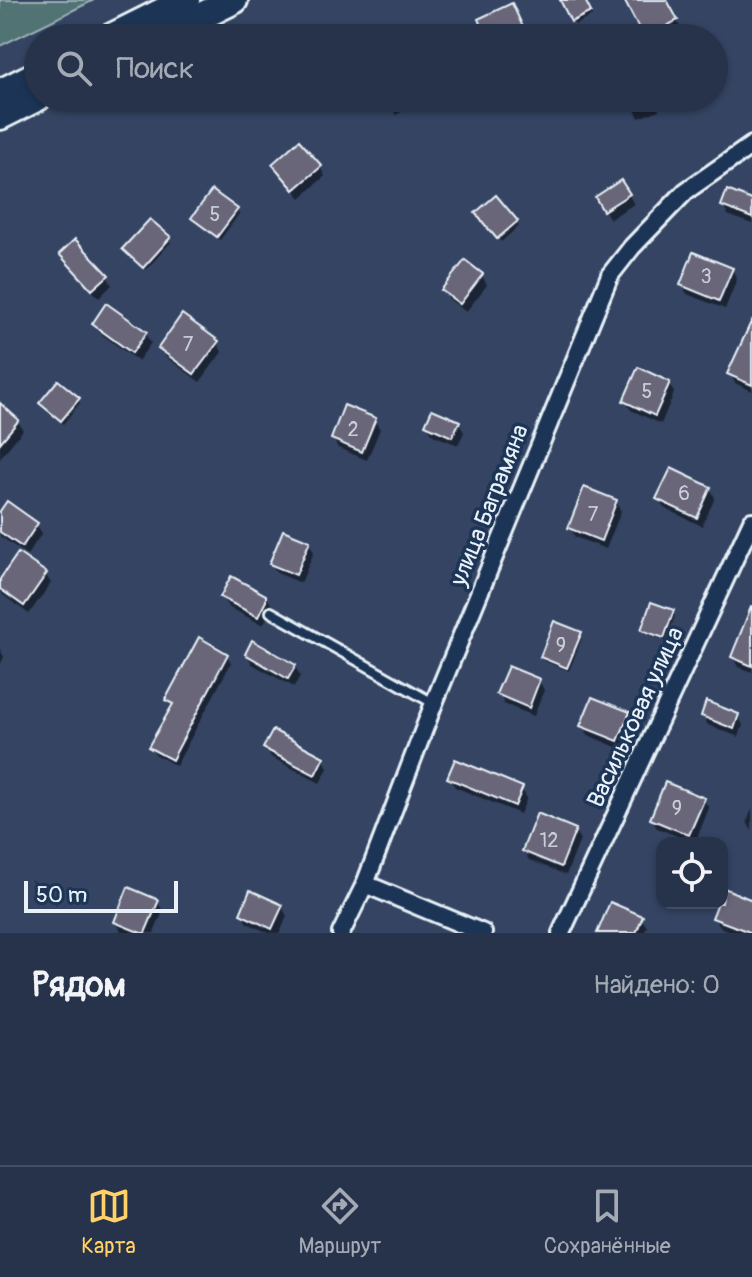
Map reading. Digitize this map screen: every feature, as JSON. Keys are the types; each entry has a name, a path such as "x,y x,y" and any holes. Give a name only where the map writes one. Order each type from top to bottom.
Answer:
{"main road":[{"path":"138,24 186,0"},
{"path":"185,24 234,0"},
{"path":"0,93 24,81"},
{"path":"0,116 24,104"}],"street":[{"name":"улица Баграмяна","path":"341,933 365,884 434,703 610,275 632,247 686,191 752,145"},
{"name":"Васильковая улица","path":"561,933 752,521"},
{"path":"365,884 483,933"}],"lane":[{"path":"271,612 434,703"}],"green space":[{"path":"0,0 94,0 45,24 24,24 24,34 0,46"}],"building":[{"path":"560,0 585,0 591,12 571,22"},
{"path":"624,0 667,0 678,20 670,24 637,24"},
{"path":"512,3 522,24 480,24 478,19"},
{"path":"299,140 322,166 294,190 272,164"},
{"path":"621,180 630,194 603,211 595,197"},
{"path":"212,190 238,209 217,237 191,218"},
{"path":"727,190 752,200 752,218 721,206"},
{"path":"496,195 518,221 497,239 475,213"},
{"path":"150,219 171,237 143,268 122,249"},
{"path":"75,239 109,275 92,290 59,254"},
{"path":"693,252 733,268 719,301 680,285"},
{"path":"465,260 483,274 460,304 441,290"},
{"path":"106,303 147,332 132,353 92,324"},
{"path":"182,314 219,341 194,374 158,348"},
{"path":"752,320 752,385 727,374"},
{"path":"638,367 670,382 655,416 623,401"},
{"path":"58,380 80,398 61,421 39,403"},
{"path":"0,403 19,420 0,443"},
{"path":"344,405 376,418 362,452 331,439"},
{"path":"432,409 460,421 452,437 425,425"},
{"path":"671,468 711,487 697,518 656,499"},
{"path":"584,487 617,500 601,541 568,528"},
{"path":"7,501 38,523 22,547 0,532 0,511"},
{"path":"283,530 310,541 296,575 269,564"},
{"path":"18,553 47,573 24,606 0,589 0,579"},
{"path":"231,576 266,595 258,617 220,597"},
{"path":"651,602 674,610 664,638 641,630"},
{"path":"752,607 752,666 731,657"},
{"path":"554,621 582,632 567,668 540,657"},
{"path":"199,637 228,654 172,760 148,747 173,704 165,700"},
{"path":"252,640 296,665 288,679 245,654"},
{"path":"508,666 540,679 529,708 496,694"},
{"path":"592,697 630,712 618,741 580,726"},
{"path":"706,701 739,714 734,729 701,716"},
{"path":"273,730 324,757 315,775 263,748"},
{"path":"455,759 523,787 515,806 447,778"},
{"path":"665,782 705,798 689,835 650,819"},
{"path":"537,813 576,829 561,867 522,851"},
{"path":"128,887 159,900 145,933 114,922"},
{"path":"250,890 283,905 272,929 240,914"},
{"path":"728,890 752,900 752,933 712,918 716,909 728,909"},
{"path":"610,902 643,916 636,933 597,933"}]}
